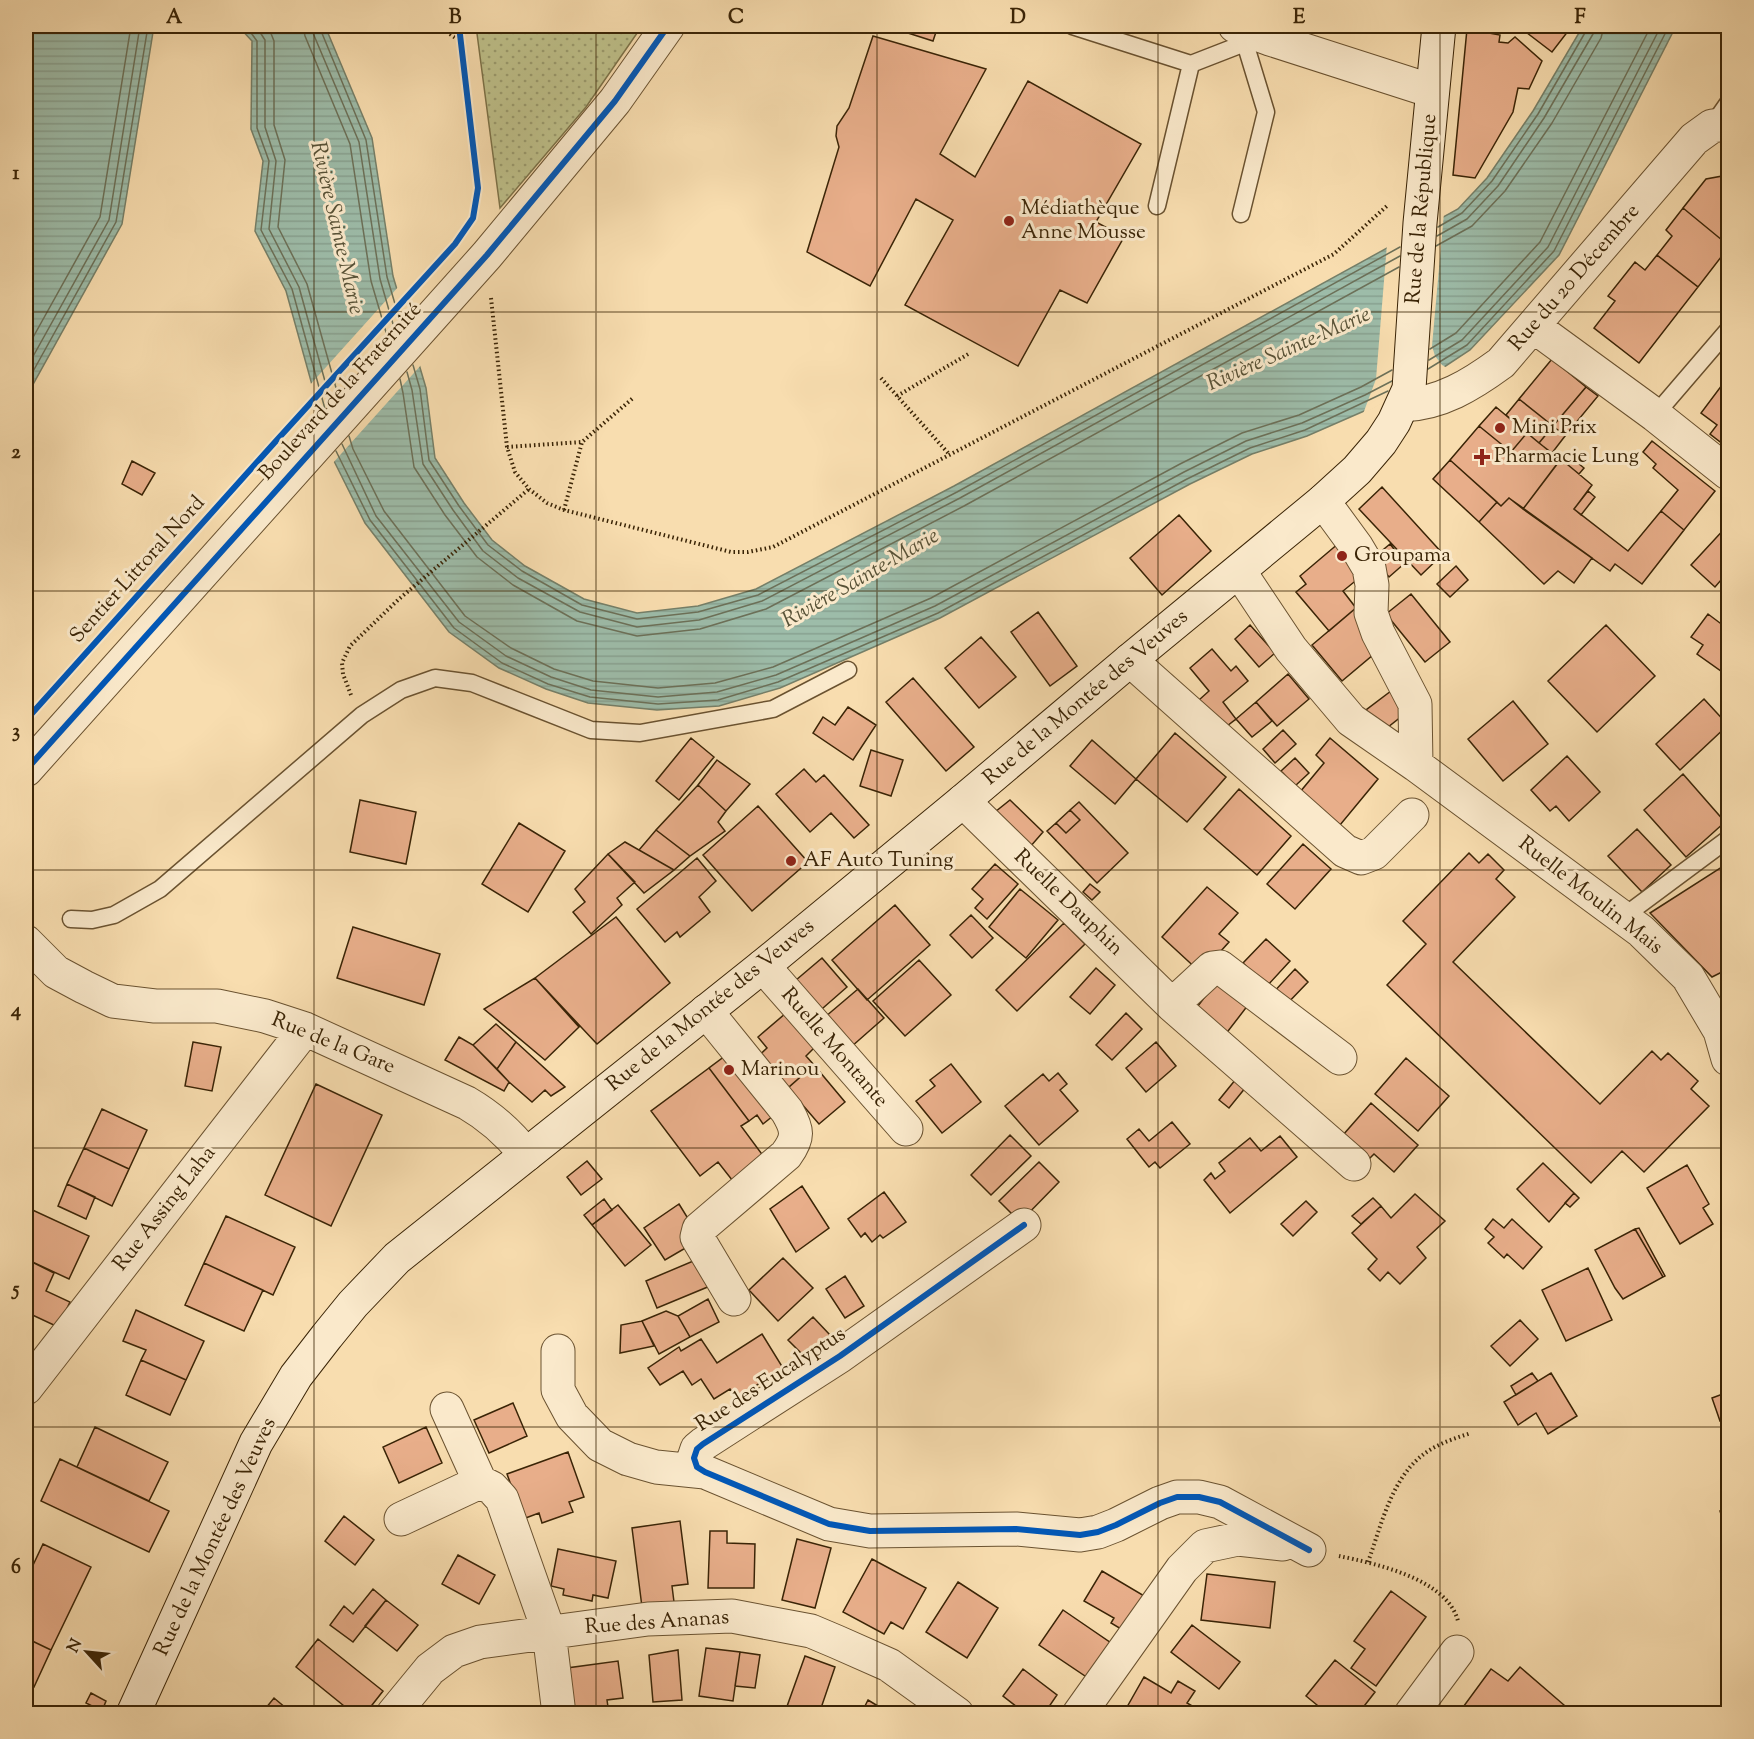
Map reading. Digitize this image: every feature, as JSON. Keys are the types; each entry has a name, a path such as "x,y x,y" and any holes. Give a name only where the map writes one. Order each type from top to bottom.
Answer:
{"street":[{"name":"Boulevard de la Fraternité","path":"26,770 487,255 615,101 668,26"},
{"name":"Rue de la République","path":"1406,396 1439,26"},
{"path":"1256,33 1432,91"},
{"name":"Rue du 20 Décembre","path":"1406,396 1421,405 1454,393 1501,363 1694,139 1723,118"},
{"path":"1533,327 1654,415 1728,473"},
{"name":"Rue de la Montée des Veuves","path":"133,1713 256,1443 296,1376 353,1304 397,1258 763,966 1323,501 1357,470 1381,442 1406,396"},
{"path":"1323,501 1369,568 1372,585 1371,613 1378,633 1415,704 1416,765"},
{"name":"Ruelle Moulin Mais","path":"1239,571 1291,649 1351,720 1416,765 1641,931 1688,977 1720,1031 1727,1050"},
{"path":"1130,660 1345,851 1361,858 1374,853 1412,815"},
{"name":"Ruelle Dauphin","path":"963,801 1172,1005 1354,1164"},
{"name":"Rue de la Gare","path":"26,942 56,972 113,1001 155,1006 217,1006 265,1016 305,1029 466,1103 493,1119 526,1155"},
{"name":"Ruelle Montante","path":"763,966 906,1129"},
{"path":"1172,1005 1212,968 1220,967 1340,1058"},
{"path":"706,1011 795,1124 796,1135 793,1146 786,1155 699,1229 697,1237 734,1299"},
{"name":"Rue Assing Laha","path":"26,1388 305,1029"},
{"name":"Rue des Eucalyptus","path":"705,1472 697,1467 693,1458 697,1449 703,1444 840,1356 1024,1225"},
{"path":"558,1351 558,1390 572,1416 600,1445 628,1459 656,1467 705,1472 829,1524 870,1531 987,1529 1080,1535 1098,1532 1116,1525 1177,1497 1199,1497 1220,1502 1309,1550"},
{"path":"447,1409 480,1482 492,1488 502,1500 549,1632 559,1713"},
{"path":"401,1519 480,1482"},
{"path":"1079,1713 1182,1569 1205,1546 1238,1539 1280,1543 1309,1550"},
{"name":"Rue des Ananas","path":"393,1713 430,1669 454,1651 480,1642 648,1619 732,1616 811,1631 889,1665 957,1713"},
{"path":"1411,1713 1457,1652"}],"lane":[{"path":"1072,26 1191,64 1256,33 1266,112 1241,214"},
{"path":"1157,206 1191,64"},
{"path":"1654,415 1728,330"},
{"path":"71,919 92,920 114,915 160,889 362,715 401,690 435,678 472,683 591,730 640,733 773,709 848,670"},
{"path":"1623,917 1728,839"}],"path":[{"path":"439,26 461,42"},
{"path":"460,34 462,53"},
{"path":"487,255 507,447 515,472 529,489 547,503 564,510 730,552 748,552 773,547 1334,254 1425,173"},
{"path":"897,396 970,353"},
{"path":"881,378 950,454"},
{"path":"564,510 582,442 633,398"},
{"path":"507,447 582,442"},
{"path":"362,715 352,698 343,674 342,663 350,646 399,599 529,489"},
{"path":"1368,1562 1396,1487 1410,1466 1434,1447 1470,1433"},
{"path":"1309,1550 1368,1562 1426,1584 1443,1596 1456,1611 1461,1634 1457,1652"}],"green space":[{"path":"476,26 642,26 586,107 500,208"}],"water":[{"path":"26,26 154,26 122,224 26,397"},
{"name":"Rivière Sainte-Marie","path":"238,26 325,26 372,138 393,276 426,388 435,458 464,503 492,540 525,566 584,599 637,613 698,606 756,589 954,486 1458,209 1487,178 1533,111 1583,26 1676,26 1559,255 1470,350 1438,371 1371,408 1307,436 1252,454 1190,484 940,618 780,688 719,706 657,710 588,703 546,689 499,668 449,632 365,523 332,457 286,291 255,231 263,161 251,129 252,41"}],"pier":[{"path":"1444,213 1432,346 1435,356 1447,368 1363,414 1376,379 1387,244"},
{"path":"399,286 422,364 332,464 309,386"}],"building":[{"path":"886,26 938,26 933,41"},
{"path":"1518,26 1572,26 1552,52"},
{"path":"1467,29 1500,35 1499,42 1508,43 1515,37 1542,61 1529,89 1518,88 1513,112 1475,178 1453,175"},
{"path":"873,36 986,69 940,154 975,177 1028,81 1141,144 1096,222 1124,237 1087,303 1060,290 1018,366 905,305 953,220 916,199 870,286 807,252 839,147 836,136 837,126 849,108"},
{"path":"1728,175 1728,245 1683,208 1706,179"},
{"path":"1683,208 1728,245 1698,287 1657,255 1672,236 1666,230"},
{"path":"1657,255 1698,287 1639,363 1594,328 1615,301 1608,296 1635,262 1645,270"},
{"path":"1552,359 1586,387 1553,426 1519,399"},
{"path":"1728,377 1728,448 1710,434 1717,425 1701,413"},
{"path":"1586,387 1598,396 1565,436 1553,426"},
{"path":"1519,399 1553,426 1539,443 1506,415"},
{"path":"1496,407 1527,433 1511,452 1479,426"},
{"path":"1479,426 1511,452 1527,433 1560,460 1523,509 1509,498 1501,506 1450,460"},
{"path":"1553,426 1565,436 1552,453 1539,443"},
{"path":"1652,441 1715,491 1684,530 1661,511 1678,490 1653,468 1656,464 1643,452"},
{"path":"1561,459 1592,485 1574,509 1628,551 1661,511 1684,530 1642,584 1615,564 1610,571 1523,509"},
{"path":"1573,459 1584,468 1579,474 1568,465"},
{"path":"1450,460 1497,502 1479,522 1433,479"},
{"path":"132,461 155,473 142,495 122,484"},
{"path":"1382,487 1443,554 1421,575 1359,509"},
{"path":"1588,491 1595,497 1581,515 1574,509"},
{"path":"1509,498 1592,558 1574,583 1558,571 1544,584 1479,522 1497,502 1501,506"},
{"path":"1179,515 1211,551 1162,595 1130,558"},
{"path":"1727,526 1728,572 1715,587 1691,565"},
{"path":"1339,543 1364,574 1343,591 1356,608 1329,631 1296,592 1306,584 1300,576"},
{"path":"1390,544 1405,563 1389,577 1373,558"},
{"path":"1456,566 1468,580 1450,597 1437,584"},
{"path":"1411,594 1450,642 1425,662 1386,614"},
{"path":"1356,608 1380,649 1342,681 1312,645"},
{"path":"1038,612 1077,666 1050,686 1011,632"},
{"path":"1708,614 1728,629 1728,676 1697,654 1703,645 1691,637"},
{"path":"1250,625 1275,653 1259,667 1235,639"},
{"path":"1606,625 1655,676 1597,732 1548,681"},
{"path":"981,637 1016,677 979,708 945,668"},
{"path":"1212,649 1231,671 1236,666 1248,681 1223,702 1236,719 1223,729 1199,700 1209,691 1190,668"},
{"path":"1288,674 1309,699 1277,726 1256,702"},
{"path":"913,678 974,747 946,771 886,702"},
{"path":"1391,691 1407,712 1383,731 1366,710"},
{"path":"1704,699 1728,725 1680,770 1656,744"},
{"path":"1513,701 1548,744 1503,781 1468,739"},
{"path":"1256,702 1272,721 1252,737 1236,719"},
{"path":"848,707 876,725 853,760 813,733 823,717 835,725"},
{"path":"1283,730 1296,744 1275,763 1263,749"},
{"path":"1175,733 1226,777 1187,822 1136,779"},
{"path":"691,738 714,757 679,800 656,781"},
{"path":"1330,738 1378,779 1340,825 1300,792 1324,763 1316,755"},
{"path":"1092,740 1136,779 1115,804 1070,766"},
{"path":"871,750 903,760 891,796 860,786"},
{"path":"1567,756 1600,792 1569,821 1556,806 1550,811 1531,790"},
{"path":"1295,758 1309,773 1295,786 1281,771"},
{"path":"717,760 750,784 726,811 698,785"},
{"path":"804,769 816,782 824,775 869,825 854,838 831,813 810,832 776,794"},
{"path":"1683,774 1725,822 1686,857 1644,810"},
{"path":"698,785 726,811 718,822 725,831 690,856 656,830"},
{"path":"1239,789 1291,836 1257,875 1204,829"},
{"path":"360,800 416,812 406,864 350,852"},
{"path":"1010,800 1043,832 1030,847 995,812"},
{"path":"1079,802 1128,853 1097,883 1047,831 1056,823 1066,833 1080,820 1070,810"},
{"path":"758,806 808,862 752,911 703,855"},
{"path":"1070,810 1080,820 1066,833 1056,823"},
{"path":"519,823 565,851 528,912 482,884"},
{"path":"1637,829 1671,865 1642,892 1608,856"},
{"path":"656,830 690,856 674,870 639,850"},
{"path":"625,842 674,870 644,893 608,854"},
{"path":"1303,844 1331,869 1295,909 1267,884"},
{"path":"1469,853 1479,863 1488,854 1504,870 1496,879 1515,897 1453,962 1600,1104 1652,1051 1661,1060 1668,1053 1698,1081 1691,1089 1709,1106 1644,1172 1622,1151 1591,1183 1387,985 1426,944 1403,921"},
{"path":"608,854 635,882 617,898 622,905 591,934 573,912 585,902 575,889"},
{"path":"697,858 716,881 699,897 710,912 680,937 677,932 665,942 637,909"},
{"path":"1728,863 1728,969 1712,977 1650,913"},
{"path":"995,864 1018,884 987,919 975,908 983,899 972,889"},
{"path":"1090,884 1100,892 1092,900 1083,892"},
{"path":"1207,887 1238,913 1219,934 1229,942 1201,973 1162,937"},
{"path":"1020,889 1058,920 1026,958 989,927"},
{"path":"895,905 930,945 867,1000 832,960"},
{"path":"971,915 993,938 972,958 950,935"},
{"path":"616,917 670,983 597,1044 535,978"},
{"path":"1064,923 1085,944 1017,1011 996,990"},
{"path":"353,927 440,954 424,1005 337,978"},
{"path":"1266,939 1290,961 1267,986 1243,963"},
{"path":"822,958 847,987 815,1015 789,986"},
{"path":"919,960 951,995 905,1036 873,1001"},
{"path":"1096,968 1115,985 1090,1014 1070,997"},
{"path":"1295,969 1308,982 1283,1008 1270,996"},
{"path":"1221,976 1252,1000 1225,1035 1194,1011"},
{"path":"535,978 579,1027 545,1060 484,1009"},
{"path":"858,989 884,1018 851,1047 825,1017"},
{"path":"786,1013 815,1047 806,1056 814,1065 782,1093 753,1061 767,1048 758,1037"},
{"path":"1126,1013 1142,1029 1112,1060 1096,1045"},
{"path":"496,1024 516,1042 497,1069 473,1045"},
{"path":"459,1037 473,1045 509,1082 504,1091 445,1060"},
{"path":"193,1042 221,1047 212,1091 185,1086"},
{"path":"516,1042 565,1087 551,1096 545,1090 532,1102 509,1082 497,1069"},
{"path":"1156,1042 1176,1066 1146,1092 1126,1068"},
{"path":"733,1050 779,1111 763,1124 757,1115 749,1121 709,1068"},
{"path":"1406,1058 1449,1096 1418,1131 1375,1094"},
{"path":"951,1064 981,1102 942,1133 916,1101 935,1086 930,1080"},
{"path":"814,1065 845,1102 819,1124 788,1088"},
{"path":"709,1068 749,1121 741,1126 767,1161 736,1185 718,1162 700,1176 651,1111"},
{"path":"1058,1073 1067,1084 1060,1090 1078,1111 1039,1145 1005,1106 1043,1074 1049,1081"},
{"path":"1240,1074 1250,1082 1229,1108 1219,1100"},
{"path":"316,1084 382,1115 331,1226 265,1195"},
{"path":"1371,1103 1418,1145 1394,1172 1374,1154 1369,1159 1343,1135"},
{"path":"102,1109 147,1130 129,1169 84,1148"},
{"path":"1172,1122 1190,1144 1160,1168 1155,1162 1149,1167 1127,1139 1139,1129 1149,1141"},
{"path":"1010,1135 1031,1156 991,1195 971,1175"},
{"path":"1280,1136 1297,1157 1230,1213 1204,1180 1211,1173 1215,1179 1225,1171 1219,1163 1250,1138 1261,1151"},
{"path":"84,1148 129,1169 112,1206 67,1184"},
{"path":"587,1161 602,1179 581,1195 567,1177"},
{"path":"1039,1162 1059,1182 1020,1222 999,1201"},
{"path":"1543,1163 1574,1193 1549,1222 1517,1189"},
{"path":"1687,1165 1709,1204 1703,1208 1713,1224 1680,1244 1647,1188"},
{"path":"67,1184 95,1197 86,1219 58,1206"},
{"path":"802,1186 829,1228 796,1252 770,1209"},
{"path":"884,1192 906,1222 883,1238 880,1235 872,1242 865,1233 861,1237 848,1219"},
{"path":"1574,1193 1579,1198 1570,1207 1565,1203"},
{"path":"1415,1194 1445,1221 1417,1247 1426,1258 1400,1284 1388,1272 1380,1281 1368,1269 1377,1259 1352,1233 1381,1206 1391,1218"},
{"path":"1373,1198 1381,1206 1361,1224 1352,1216"},
{"path":"604,1199 612,1210 592,1225 584,1215"},
{"path":"1306,1201 1317,1212 1293,1236 1281,1224"},
{"path":"679,1204 692,1225 694,1243 665,1260 644,1228"},
{"path":"618,1205 651,1245 625,1266 592,1225"},
{"path":"26,1207 89,1236 69,1279 26,1259"},
{"path":"226,1216 295,1247 273,1295 204,1263"},
{"path":"1493,1219 1504,1228 1512,1219 1542,1247 1523,1269 1507,1254 1504,1258 1488,1243 1494,1237 1485,1229"},
{"path":"1639,1228 1665,1276 1663,1277 1635,1229"},
{"path":"1635,1229 1663,1277 1623,1299 1595,1250"},
{"path":"783,1258 813,1288 778,1321 749,1290"},
{"path":"26,1259 54,1273 46,1291 70,1302 58,1327 26,1312"},
{"path":"698,1259 710,1286 657,1308 646,1281"},
{"path":"204,1263 263,1290 244,1331 185,1305"},
{"path":"1588,1268 1612,1320 1566,1341 1542,1290"},
{"path":"845,1276 864,1306 845,1318 826,1289"},
{"path":"708,1299 719,1322 690,1337 678,1316"},
{"path":"136,1310 204,1341 186,1380 141,1360 146,1350 123,1341"},
{"path":"666,1311 678,1316 690,1337 659,1354 642,1321"},
{"path":"813,1317 830,1335 806,1358 788,1340"},
{"path":"1520,1320 1538,1339 1510,1366 1491,1346"},
{"path":"642,1321 654,1346 620,1353 621,1325"},
{"path":"762,1334 783,1368 737,1398 730,1389 714,1399 701,1379 692,1385 683,1371 660,1385 648,1368 679,1347 681,1351 701,1339 717,1363"},
{"path":"141,1360 186,1380 170,1415 126,1395"},
{"path":"1532,1373 1538,1381 1516,1395 1511,1386"},
{"path":"1551,1373 1577,1416 1548,1434 1536,1413 1518,1425 1504,1402"},
{"path":"1728,1392 1728,1418 1720,1421 1712,1398"},
{"path":"513,1403 527,1436 489,1453 474,1420"},
{"path":"95,1427 168,1462 149,1501 77,1467"},
{"path":"426,1427 442,1463 399,1483 383,1447"},
{"path":"568,1452 584,1497 569,1502 573,1512 542,1523 539,1513 523,1519 507,1474"},
{"path":"60,1459 169,1511 149,1552 41,1501"},
{"path":"1728,1508 1728,1536 1720,1511"},
{"path":"344,1516 374,1540 355,1565 325,1541"},
{"path":"680,1521 688,1584 672,1586 674,1602 642,1607 632,1528"},
{"path":"710,1531 727,1531 727,1543 755,1544 754,1588 708,1588"},
{"path":"797,1539 831,1548 815,1608 782,1600"},
{"path":"43,1544 91,1567 51,1650 26,1638 26,1580"},
{"path":"558,1549 616,1561 608,1598 593,1595 592,1601 563,1595 564,1589 551,1586"},
{"path":"458,1555 495,1575 479,1604 442,1584"},
{"path":"872,1559 926,1588 903,1629 891,1622 884,1634 843,1612"},
{"path":"1102,1571 1146,1597 1126,1632 1111,1623 1114,1618 1084,1601"},
{"path":"1207,1574 1275,1582 1270,1628 1201,1620"},
{"path":"958,1582 998,1608 967,1658 926,1632"},
{"path":"373,1589 386,1600 353,1642 330,1625 344,1606 353,1614"},
{"path":"1391,1591 1426,1617 1376,1686 1351,1668 1365,1649 1354,1641"},
{"path":"386,1600 418,1625 397,1651 365,1626"},
{"path":"1063,1610 1114,1645 1091,1680 1039,1645"},
{"path":"1192,1625 1240,1662 1219,1689 1171,1652"},
{"path":"26,1638 51,1650 34,1687 26,1683"},
{"path":"318,1639 383,1691 365,1714 354,1714 296,1667"},
{"path":"706,1648 740,1652 733,1701 699,1696"},
{"path":"678,1650 682,1700 653,1702 649,1655"},
{"path":"740,1652 760,1655 755,1688 735,1686"},
{"path":"805,1656 835,1667 819,1714 789,1714 785,1712"},
{"path":"1335,1660 1375,1692 1358,1714 1328,1714 1306,1696"},
{"path":"618,1661 623,1698 607,1700 609,1714 572,1714 567,1668"},
{"path":"1520,1667 1564,1705 1557,1714 1458,1714 1491,1669 1508,1681"},
{"path":"1023,1669 1057,1695 1044,1714 1026,1714 1003,1696"},
{"path":"1144,1677 1171,1693 1178,1681 1195,1691 1187,1703 1201,1711 1200,1714 1136,1714 1127,1707"},
{"path":"91,1693 106,1701 102,1711 86,1703"},
{"path":"274,1698 293,1714 261,1714"},
{"path":"868,1700 891,1714 861,1714"}],"cycle path":[{"name":"Sentier Littoral Nord","path":"26,720 455,244 473,218 478,188 459,26"},
{"path":"26,770 487,255 615,101 668,26"},
{"path":"1024,1225 840,1356 703,1444 697,1449 694,1458 697,1467 829,1524 870,1531 1016,1529 1080,1535 1098,1532 1116,1525 1177,1497 1199,1497 1220,1502 1309,1550"}],"place":[{"name":"Médiathèque Anne Mousse","path":"1009,221"},
{"name":"Mini Prix","path":"1500,428"},
{"name":"Pharmacie Lung","path":"1482,457"},
{"name":"Groupama","path":"1342,556"},
{"name":"AF Auto Tuning","path":"791,861"},
{"name":"Marinou","path":"729,1070"}]}
